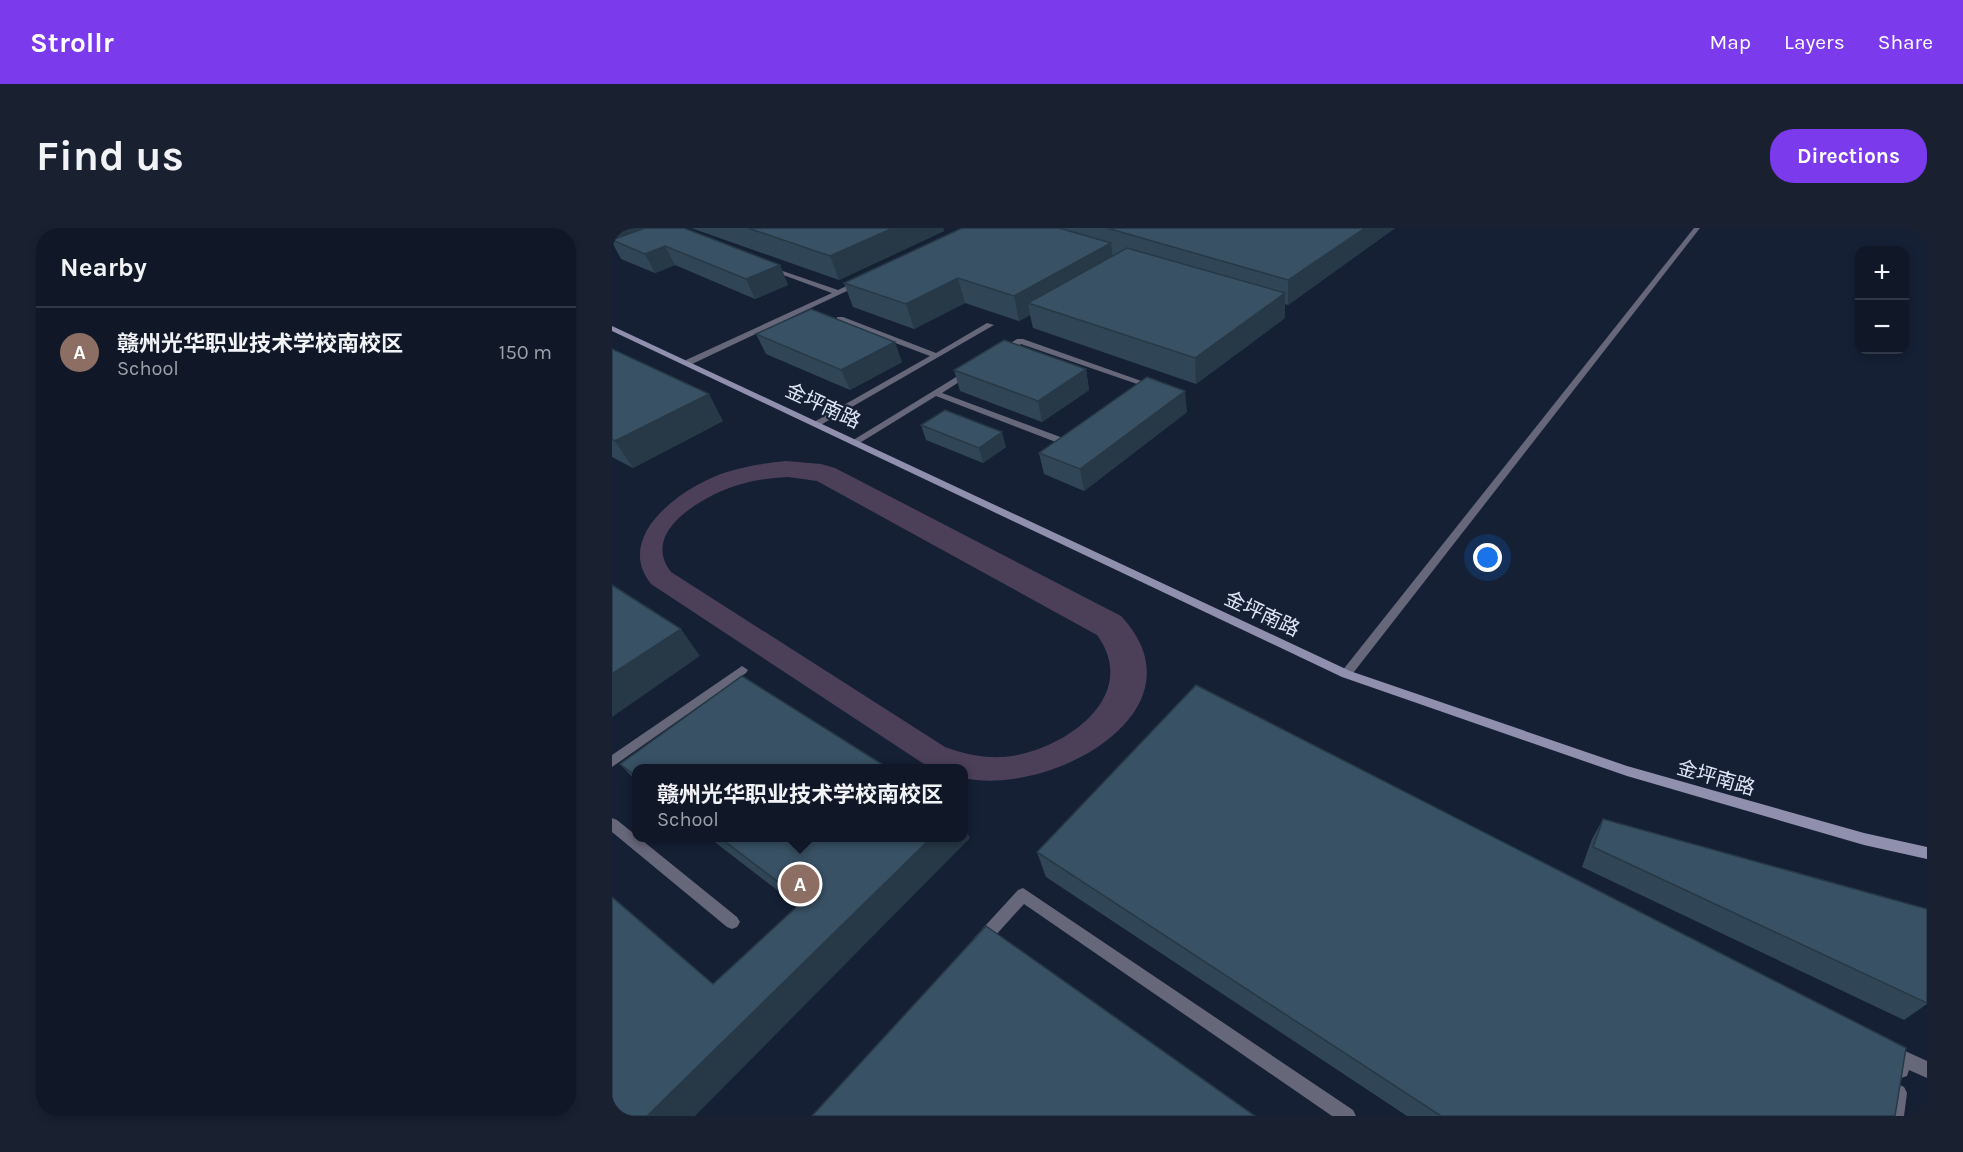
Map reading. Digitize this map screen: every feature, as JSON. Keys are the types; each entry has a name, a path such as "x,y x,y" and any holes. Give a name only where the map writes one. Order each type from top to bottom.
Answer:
{"street":[{"path":"1346,674 1697,228"},
{"path":"761,264 838,293"},
{"path":"688,362 871,278"},
{"path":"840,319 937,356"},
{"path":"817,424 990,325"},
{"name":"金坪南路","path":"612,328 1346,674 1627,771 1864,839 1927,853"},
{"path":"992,358 1020,341 1143,383 1134,390"},
{"path":"855,442 973,370"},
{"path":"936,393 1064,442 1081,429"},
{"path":"612,762 742,670"},
{"path":"612,824 632,840"},
{"path":"634,842 732,922"},
{"path":"968,955 1023,896 1347,1116"},
{"path":"1895,1116 1903,1058 1927,1070"}],"shaded area":[{"path":"786,461 821,464 835,468 1121,616 1143,651 1146,684 1133,714 1108,739 1075,760 1038,774 999,780 968,778 968,764 924,764 651,584 641,566 641,548 647,530 659,515 674,500 692,488 727,472","holes":["788,477 817,481 1097,635 1109,658 1110,680 1103,700 1089,718 1070,733 1048,745 1025,753 1003,757 973,755 945,747 671,572 663,557 663,543 669,529 680,517 694,506 724,490 756,481"]}],"building":[{"path":"645,228 684,228 780,265 746,279 665,246 645,254 612,240"},
{"path":"748,228 893,228 830,256"},
{"path":"962,228 1059,228 1111,243 1014,296 958,278 906,304 844,283"},
{"path":"1107,228 1365,228 1288,280"},
{"path":"1127,248 1285,293 1195,358 1028,303"},
{"path":"811,309 895,342 841,370 756,334"},
{"path":"1004,340 1086,369 1038,401 954,370"},
{"path":"612,349 709,394 615,441 612,439"},
{"path":"1147,377 1185,391 1080,469 1039,453"},
{"path":"945,410 1002,432 979,448 921,425"},
{"path":"612,585 681,629 612,674"},
{"path":"742,676 882,764 632,764 632,773 620,764"},
{"path":"1196,685 1906,1048 1895,1116 1441,1116 1037,852"},
{"path":"1603,819 1927,909 1927,1003 1593,847"},
{"path":"726,842 927,842 647,1116 612,1116 612,897 713,984 803,901"},
{"path":"986,926 1255,1116 812,1116"}],"place":[{"name":"赣州光华职业技术学校南校区","path":"800,884"}]}
